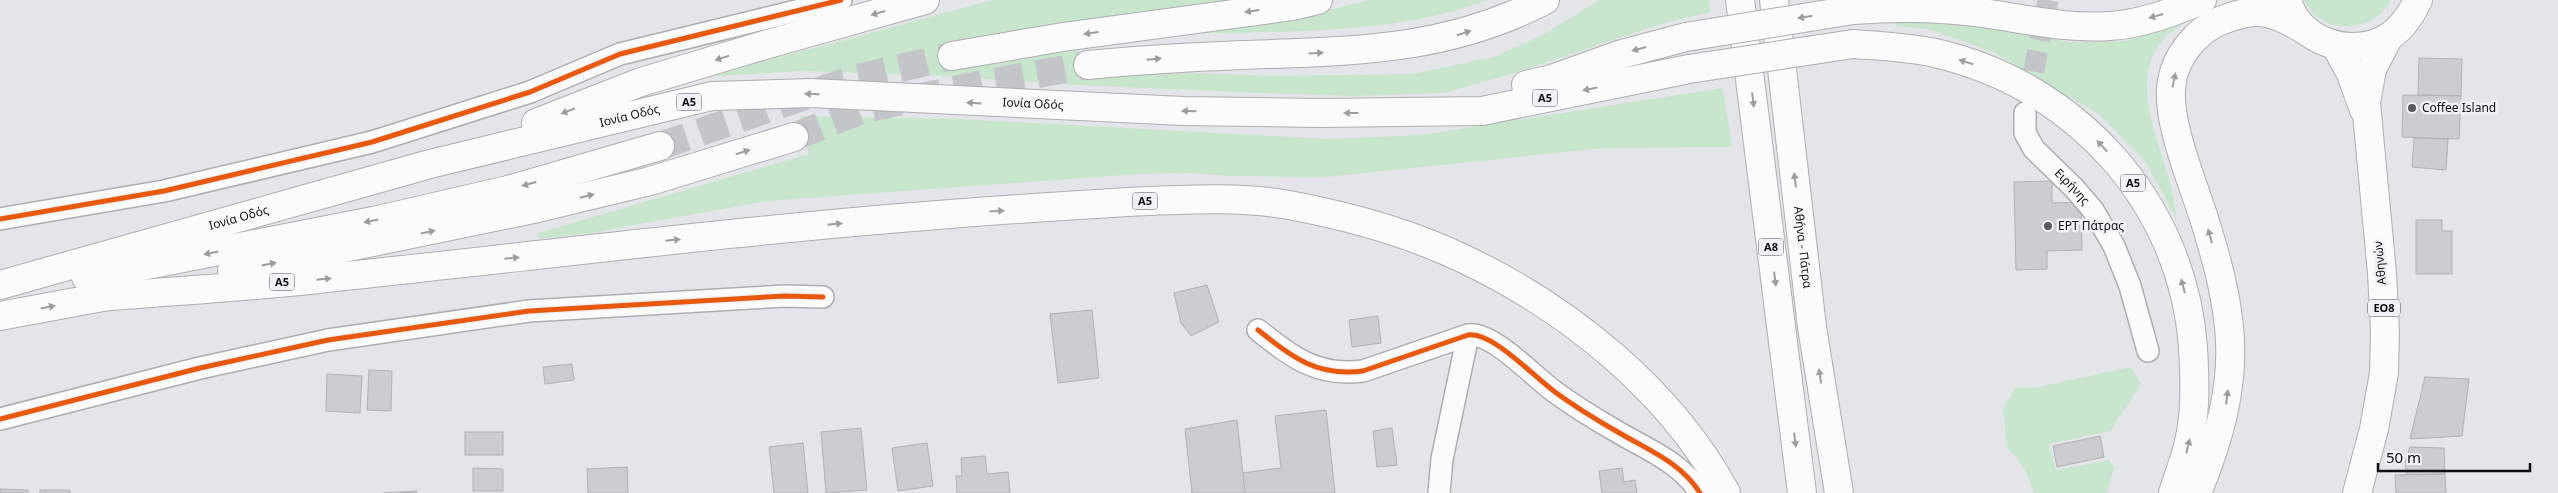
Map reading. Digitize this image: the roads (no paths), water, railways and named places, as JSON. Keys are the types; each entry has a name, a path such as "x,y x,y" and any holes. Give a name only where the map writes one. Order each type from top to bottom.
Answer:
{"main road":[{"path":"430,164 641,82 925,0"},
{"path":"952,56 1063,37 1284,7 1318,0"},
{"path":"1088,65 1173,57 1314,54 1416,44 1458,35 1499,22 1545,0"},
{"name":"Α8","path":"1740,0 1802,493"},
{"name":"Αθήνα - Πάτρα","path":"1774,0 1812,327 1839,493"},
{"path":"1400,113 1552,79 1622,54 1686,37 1853,10 1900,7 1937,9 1981,12 2055,26 2103,26 2136,22 2174,11 2202,0"},
{"name":"Αθηνών","path":"2287,0 2296,19 2308,32 2336,46 2362,47 2388,38"},
{"name":"Αθηνών","path":"2357,493 2379,407 2384,352 2382,273 2367,121 2368,86 2372,69 2388,38 2406,21 2418,0"},
{"path":"2197,493 2215,450 2228,397 2229,328 2210,235 2172,111 2172,81 2181,57 2195,37 2216,22 2241,12 2254,10 2270,14 2290,21 2308,32"},
{"name":"Α5","path":"1400,113 1482,111 1689,70 1853,44 1899,46 1935,53 1997,73 2035,92 2063,110 2091,134 2120,166 2166,238 2186,298 2192,333 2194,403 2189,445 2173,493"},
{"name":"Αθηνών","path":"2336,46 2355,82 2367,121"},
{"name":"Ιονία Οδός","path":"0,285 430,164 712,96 811,93 1183,111 1400,113"},
{"path":"101,297 401,238 538,208 650,181 794,137"},
{"path":"0,289 113,273 378,220 508,190 660,146"},
{"name":"Α5","path":"0,316 101,297 312,280 908,217 1099,203 1199,199 1285,204 1406,235 1460,257 1522,288 1576,327 1628,370 1672,415 1716,473 1726,493"}],"street":[{"path":"0,219 164,191 353,147 530,92 620,54 841,0"},
{"name":"Ειρήνης","path":"2025,113 2025,133 2034,149 2074,188 2093,210 2114,246 2130,286 2148,351"},
{"path":"0,419 200,368 328,340 529,311 785,296 823,297"},
{"path":"1258,330 1303,362 1328,371 1345,373 1374,367 1468,335 1480,335 1494,343 1536,378 1578,408 1673,464 1689,477 1700,493"},
{"path":"1439,493 1443,453 1468,335"}],"tunnel":[{"path":"2027,103 2048,0"},
{"path":"660,146 857,78 952,56"},
{"path":"794,137 864,109 983,84 1088,65"}],"place":[{"name":"Coffee Island","path":"2412,108"},
{"name":"ΕΡΤ Πάτρας","path":"2048,226"}]}
